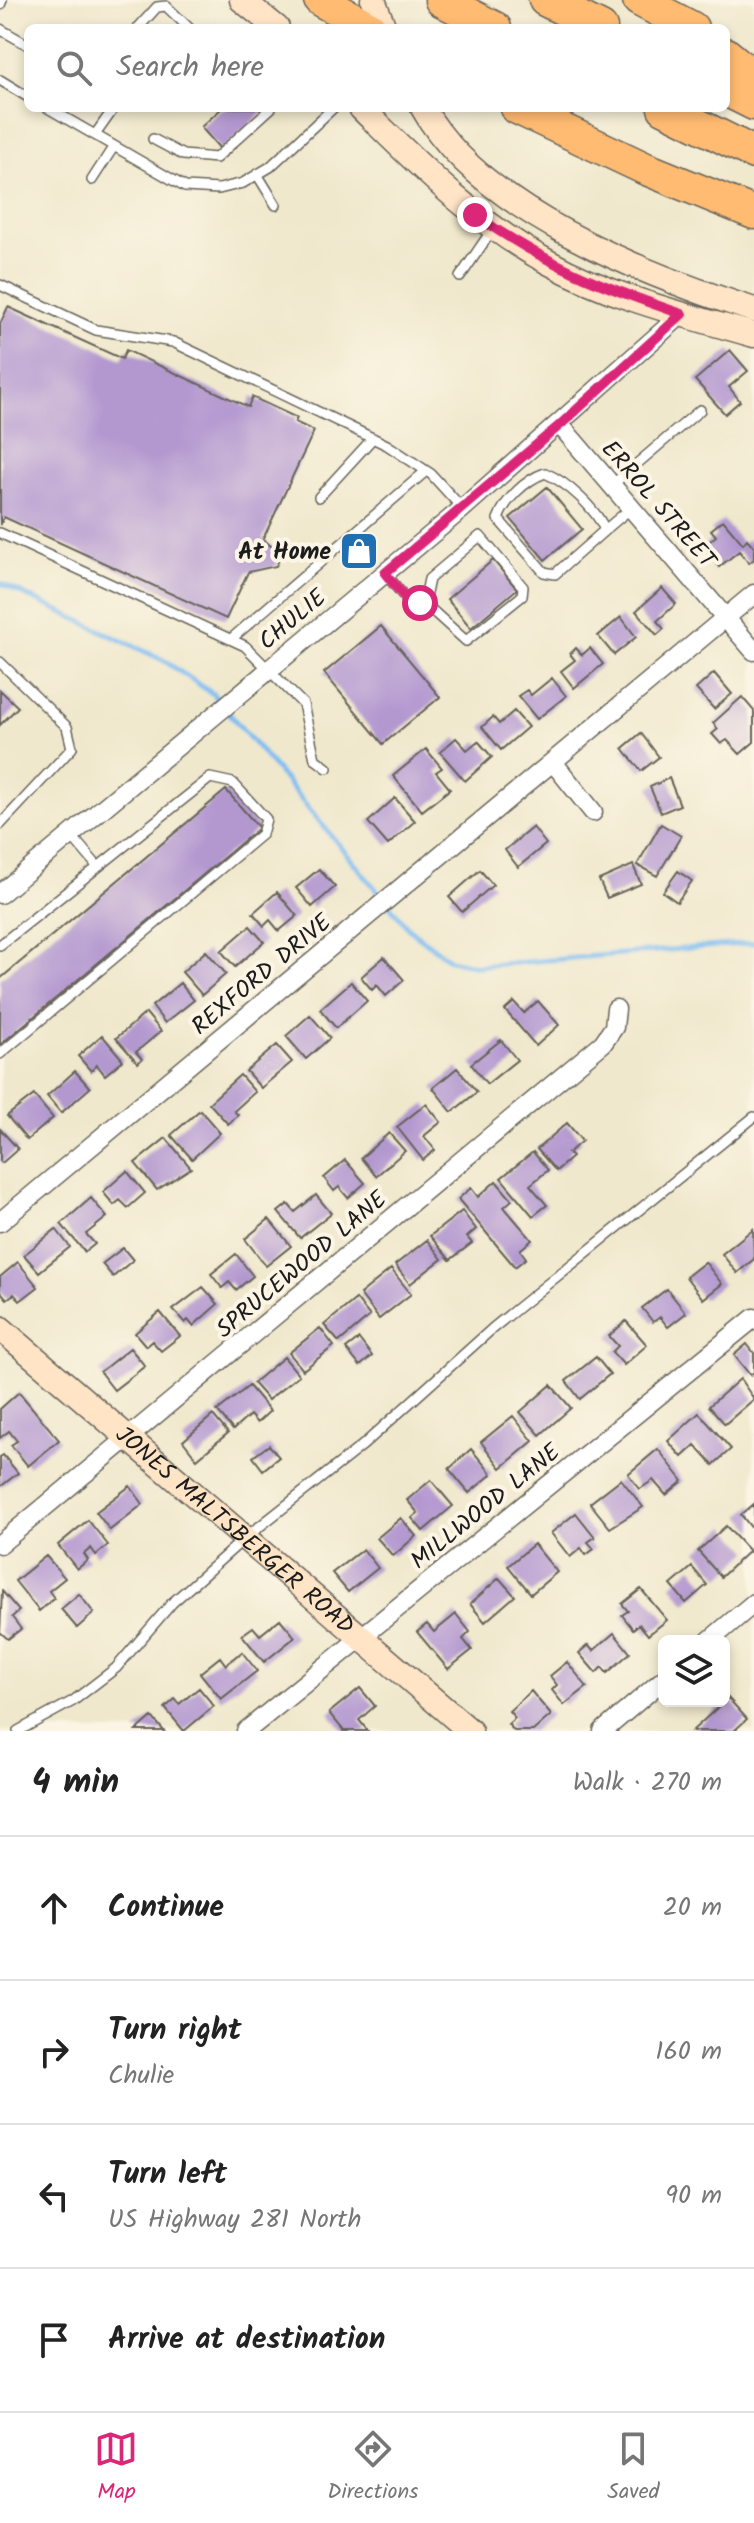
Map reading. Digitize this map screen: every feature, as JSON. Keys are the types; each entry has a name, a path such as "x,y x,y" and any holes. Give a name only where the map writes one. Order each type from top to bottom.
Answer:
{"highway":[{"path":"320,0 363,24"},
{"path":"441,0 487,24"},
{"path":"545,0 593,24"},
{"path":"639,0 686,24"},
{"path":"664,0 690,24"},
{"path":"730,48 754,60"},
{"path":"730,57 754,77"},
{"path":"730,92 754,104"},
{"path":"525,112 644,168 754,213"},
{"path":"672,112 754,153"}],"main road":[{"path":"242,0 272,24"},
{"path":"373,0 382,24"},
{"path":"365,112 440,185 494,228 549,263 603,287 754,335"},
{"path":"426,112 467,166 517,204 597,249 754,310"},
{"name":"JONES MALTSBERGER ROAD","path":"0,1328 470,1731"}],"street":[{"name":"CHULIE","path":"0,894 462,509 682,314"},
{"name":"ERROL STREET","path":"560,425 754,651"},
{"name":"REXFORD DRIVE","path":"0,1222 754,594"},
{"path":"553,762 593,812"},
{"name":"SPRUCEWOOD LANE","path":"0,1544 603,1043 614,1027 616,1009"},
{"name":"MILLWOOD LANE","path":"246,1731 754,1318"},
{"path":"716,1635 754,1603"},
{"path":"603,1731 658,1684"}],"lane":[{"path":"142,24 157,7 166,6 185,24"},
{"path":"0,29 24,43"},
{"path":"0,80 24,95"},
{"path":"55,112 185,187 219,189 243,183 257,174 328,112"},
{"path":"95,135 111,112"},
{"path":"153,139 183,155 216,158 267,112"},
{"path":"92,180 114,146"},
{"path":"257,174 276,205"},
{"path":"460,277 494,228"},
{"path":"0,285 96,330 173,342 373,438 403,453 426,471 462,509"},
{"path":"612,485 700,410"},
{"path":"319,497 373,438"},
{"path":"231,639 426,471"},
{"path":"605,530 600,519 558,478 545,473 536,476 515,493 503,505 498,519 544,572 555,574 631,508"},
{"path":"500,476 515,493"},
{"path":"0,533 245,646 303,704 315,759 327,768"},
{"path":"480,536 523,587 522,596 466,641 424,603 429,579 480,536"},
{"path":"385,573 411,605 424,603"},
{"path":"0,662 67,727 72,748 0,825"},
{"path":"0,945 210,778 233,783 266,819 262,834 0,1054"},
{"path":"71,835 98,867"},
{"path":"18,1731 73,1701 116,1668 172,1603 245,1538 278,1515 493,1328 754,1117"}],"building":[{"path":"218,112 263,112 221,150 201,127"},
{"path":"8,307 122,359 126,350 248,407 252,397 297,418 295,422 314,431 263,539 281,555 276,566 248,572 226,619 4,517 0,525 0,324"},
{"path":"730,350 748,371 729,387 740,401 725,414 695,380"},
{"path":"547,487 582,529 545,560 510,518"},
{"path":"723,520 743,544 747,539 754,547 754,559 749,563 739,551 719,567 703,547 716,536 711,530"},
{"path":"493,560 517,589 471,628 447,599"},
{"path":"662,588 676,604 657,621 664,629 657,635 636,611"},
{"path":"621,617 636,637 614,655 598,636"},
{"path":"381,626 440,697 383,744 324,673"},
{"path":"576,648 582,655 590,648 603,664 574,688 561,671 575,660 570,654"},
{"path":"714,673 732,694 714,709 696,689"},
{"path":"552,678 566,696 537,719 518,696 527,690 531,695"},
{"path":"0,690 18,707 0,725"},
{"path":"742,697 754,711 754,742 740,754 727,740 721,744 712,734 718,729 713,723"},
{"path":"514,711 528,727 501,750 482,727 493,717 499,724"},
{"path":"641,733 659,757 641,771 623,748"},
{"path":"456,738 467,750 478,741 492,757 465,781 440,752"},
{"path":"426,749 442,768 436,772 450,789 422,811 393,776"},
{"path":"669,778 680,805 661,813 650,787"},
{"path":"226,790 259,828 0,1045 0,979"},
{"path":"395,798 415,821 388,845 368,822"},
{"path":"661,824 681,836 657,876 637,865"},
{"path":"533,827 546,844 518,867 505,850"},
{"path":"633,865 641,884 607,898 599,880"},
{"path":"319,869 335,887 312,907 296,888"},
{"path":"480,870 493,885 462,912 449,897"},
{"path":"678,871 692,881 677,902 663,892"},
{"path":"277,892 297,916 279,931 270,920 264,926 253,913"},
{"path":"250,926 264,942 235,967 221,951"},
{"path":"206,951 226,974 202,995 182,972"},
{"path":"384,957 404,980 386,996 377,985 372,990 361,977"},
{"path":"351,982 367,1001 336,1028 320,1009"},
{"path":"180,983 194,1000 165,1023 152,1006"},
{"path":"538,1001 559,1025 536,1046 505,1010 514,1002 524,1013"},
{"path":"146,1013 161,1031 136,1052 142,1059 138,1063 116,1038"},
{"path":"310,1015 330,1038 306,1059 286,1036"},
{"path":"102,1035 123,1060 105,1075 97,1065 91,1071 78,1056"},
{"path":"501,1040 517,1060 487,1084 471,1064"},
{"path":"277,1045 292,1062 261,1088 246,1071"},
{"path":"457,1068 477,1092 452,1112 433,1088"},
{"path":"75,1071 90,1088 61,1113 47,1096"},
{"path":"240,1075 255,1092 234,1111 238,1115 228,1124 209,1103"},
{"path":"34,1095 53,1118 27,1140 7,1116"},
{"path":"426,1104 441,1122 424,1136 435,1150 423,1160 397,1127"},
{"path":"200,1110 220,1133 192,1159 171,1135"},
{"path":"567,1123 582,1141 568,1153 572,1157 556,1171 537,1149"},
{"path":"0,1129 18,1149 2,1163 0,1161"},
{"path":"389,1133 405,1151 376,1176 361,1158"},
{"path":"166,1138 191,1168 157,1190 135,1163"},
{"path":"533,1152 548,1170 530,1185 547,1205 533,1216 501,1178"},
{"path":"345,1160 365,1183 348,1198 339,1187 334,1191 324,1178"},
{"path":"127,1171 145,1193 128,1208 120,1200 114,1205 103,1192"},
{"path":"496,1181 512,1200 504,1207 532,1240 520,1250 526,1258 515,1267 458,1199 471,1188 478,1197"},
{"path":"316,1195 331,1213 300,1238 278,1212 288,1204 295,1212"},
{"path":"91,1198 107,1217 86,1234 95,1244 85,1252 61,1224"},
{"path":"462,1211 476,1229 467,1237 472,1243 450,1260 430,1236"},
{"path":"269,1219 291,1246 266,1266 245,1239"},
{"path":"56,1229 70,1247 39,1272 24,1255"},
{"path":"753,1229 754,1259 737,1273 722,1254"},
{"path":"427,1240 442,1259 410,1284 395,1265"},
{"path":"123,1248 133,1260 113,1277 102,1264"},
{"path":"236,1254 253,1276 236,1290 229,1282 222,1288 211,1274"},
{"path":"18,1262 38,1287 20,1301 14,1294 7,1299 0,1291 0,1277"},
{"path":"705,1262 722,1284 703,1299 686,1277"},
{"path":"391,1269 411,1294 379,1319 360,1294"},
{"path":"203,1287 218,1304 193,1326 188,1320 185,1323 173,1310"},
{"path":"667,1289 686,1313 668,1327 660,1317 653,1322 642,1308"},
{"path":"356,1299 370,1316 339,1342 324,1325"},
{"path":"160,1312 180,1336 161,1351 152,1341 146,1346 135,1333"},
{"path":"626,1321 647,1345 624,1365 612,1352 618,1346 609,1336"},
{"path":"320,1328 334,1346 303,1370 289,1353"},
{"path":"359,1339 372,1356 360,1366 346,1349"},
{"path":"747,1344 754,1353 754,1372 750,1375 734,1355"},
{"path":"130,1348 145,1366 114,1390 100,1372"},
{"path":"284,1357 299,1375 268,1400 253,1383"},
{"path":"596,1357 610,1374 580,1399 566,1381"},
{"path":"740,1379 754,1399 725,1424 709,1406"},
{"path":"551,1385 571,1408 540,1435 520,1412"},
{"path":"249,1386 270,1411 257,1423 250,1415 233,1430 217,1411"},
{"path":"19,1392 59,1440 28,1466 11,1445 17,1441 9,1431 0,1438 0,1409"},
{"path":"699,1413 731,1449 713,1465 695,1445 682,1457 668,1441"},
{"path":"213,1415 228,1433 197,1459 183,1441"},
{"path":"513,1416 533,1441 501,1468 481,1442"},
{"path":"269,1445 279,1457 263,1470 253,1457"},
{"path":"471,1449 492,1474 469,1493 449,1469"},
{"path":"658,1449 683,1481 666,1495 653,1480 640,1489 628,1474"},
{"path":"3,1455 18,1473 0,1487 0,1457"},
{"path":"621,1479 643,1507 610,1528 590,1503"},
{"path":"431,1480 453,1506 423,1531 412,1518 418,1513 407,1500"},
{"path":"130,1486 143,1504 110,1530 96,1512"},
{"path":"754,1504 754,1531 741,1515"},
{"path":"576,1513 595,1537 588,1542 594,1549 586,1555 581,1548 570,1557 551,1533"},
{"path":"401,1518 416,1536 393,1556 377,1538"},
{"path":"88,1520 108,1545 96,1555 91,1548 84,1554 88,1560 77,1569 58,1545"},
{"path":"726,1526 749,1551 721,1577 698,1551"},
{"path":"534,1544 557,1572 531,1594 508,1566"},
{"path":"363,1549 378,1568 348,1592 332,1573"},
{"path":"46,1556 65,1578 49,1591 54,1598 39,1611 15,1581"},
{"path":"692,1567 707,1585 686,1603 671,1585"},
{"path":"499,1578 515,1596 485,1622 470,1604"},
{"path":"641,1589 667,1620 648,1635 639,1624 633,1629 622,1615 628,1611 622,1604"},
{"path":"2,1591 19,1611 12,1617 21,1629 8,1639 0,1632"},
{"path":"79,1594 94,1613 77,1628 61,1609"},
{"path":"456,1614 470,1632 463,1639 472,1650 448,1669 417,1632 427,1624 434,1632"},
{"path":"280,1619 295,1637 264,1662 242,1635 253,1627 260,1635"},
{"path":"614,1633 630,1653 607,1673 602,1667 596,1673 579,1653 588,1645 593,1651"},
{"path":"242,1652 257,1671 221,1699 200,1673 220,1657 226,1665"},
{"path":"567,1662 587,1687 564,1705 552,1690 557,1685 550,1676"},
{"path":"199,1688 214,1706 184,1731 165,1708 175,1699 179,1704"},
{"path":"360,1688 375,1706 359,1720 368,1731 344,1731 329,1713"},
{"path":"531,1691 551,1715 533,1731 514,1731 508,1724 515,1718 509,1711"},
{"path":"730,1700 747,1719 734,1731 692,1731 718,1707 730,1707"},
{"path":"152,1717 164,1731 136,1731"}],"waterway":[{"path":"0,583 163,660 213,694 410,930 450,960 478,966 754,943"}],"place":[{"name":"At Home","path":"359,551"}],"route":[{"path":"420,603 411,605 385,573 560,425 682,314 603,287 549,263 475,215"}]}
